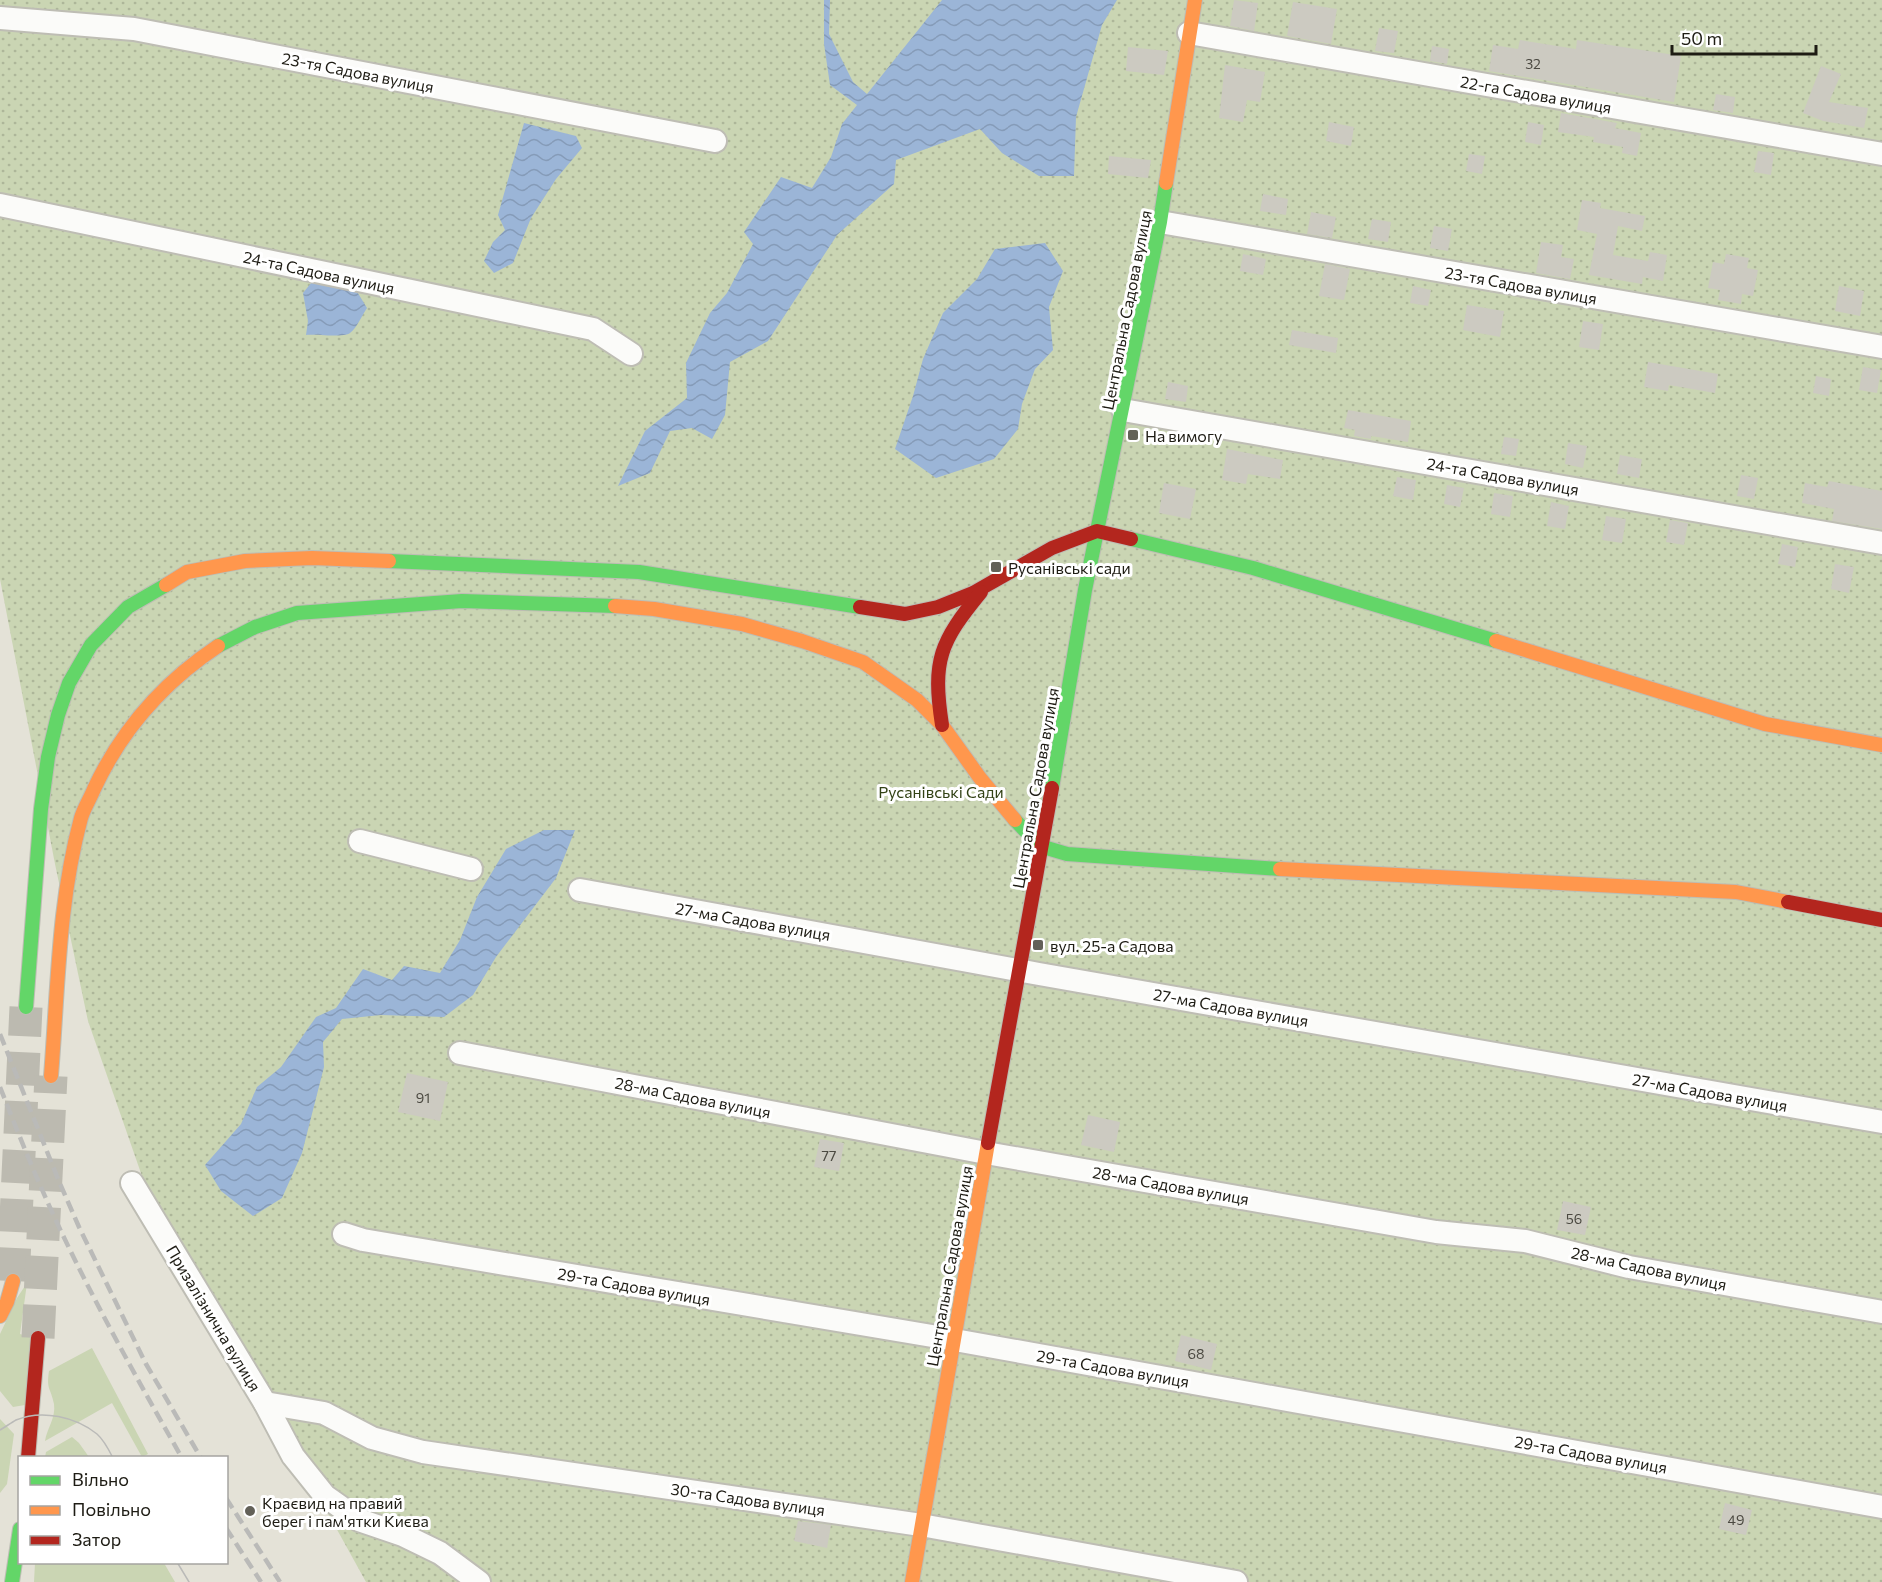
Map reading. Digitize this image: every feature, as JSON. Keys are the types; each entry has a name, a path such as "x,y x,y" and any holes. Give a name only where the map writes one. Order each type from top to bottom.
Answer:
{"main road":[{"name":"Центральна Садова вулиця","path":"912,1582 1097,531 1160,222 1195,0"},
{"path":"26,1008 41,809 48,757 69,682 91,645 128,607 187,572 245,561 312,558 639,572 905,614 938,607 973,593 1052,548 1097,531 1264,571 1765,724 1882,745"},
{"path":"942,725 936,691 939,654 956,621 986,586"},
{"path":"51,1076 57,1003 57,968 66,886 82,816 105,766 137,718 175,679 216,647 255,627 297,613 462,601 596,604 654,609 742,624 802,641 863,662 917,700 942,725 980,778 1024,830 1040,846 1067,854 1350,874 1460,877 1736,892 1882,920"},
{"path":"0,1316 11,1292 13,1281"},
{"path":"28,1456 39,1338"},
{"path":"12,1582 18,1542"}],"street":[{"name":"23-тя Садова вулиця","path":"0,18 134,29 715,141"},
{"name":"22-га Садова вулиця","path":"1189,33 1882,154"},
{"name":"24-та Садова вулиця","path":"0,205 593,329 631,354"},
{"name":"23-тя Садова вулиця","path":"1160,222 1882,347"},
{"name":"24-та Садова вулиця","path":"1123,410 1882,543"},
{"path":"360,842 471,869"},
{"name":"27-ма Садова вулиця","path":"580,890 1882,1122"},
{"name":"28-ма Садова вулиця","path":"460,1053 986,1154 1436,1232 1525,1241 1629,1267 1882,1312"},
{"name":"Призалізнична вулиця","path":"132,1183 266,1403 293,1456 325,1496 359,1520 403,1535 440,1553 479,1582"},
{"name":"29-та Садова вулиця","path":"344,1234 363,1240 953,1340 1882,1507"},
{"name":"30-та Садова вулиця","path":"266,1403 324,1413 372,1438 423,1452 921,1525 1236,1582"}],"green space":[{"name":"Русанівські Сади","path":"0,0 1882,0 1882,1582 366,1582 143,1179 88,1021 0,579"},
{"path":"27,1283 20,1334 34,1338 25,1405 13,1407 0,1391 0,1334 17,1298"},
{"path":"92,1348 148,1454 141,1456 112,1403 45,1441 54,1409 48,1386 49,1371"},
{"path":"0,1419 14,1434 7,1484 0,1493"},
{"path":"72,1437 88,1456 45,1456 46,1452"},
{"path":"35,1564 165,1564 175,1582 34,1582"}],"water":[{"path":"824,0 830,0 829,34 853,82 867,94 942,0 1117,0 1102,25 1076,117 1074,176 1039,176 1002,153 980,129 896,160 894,184 837,235 768,341 730,362 725,415 712,439 692,428 670,431 650,473 618,486 645,431 687,398 686,363 710,313 727,293 753,244 744,232 781,177 812,188 831,157 842,124 857,105 830,85 824,44"},
{"path":"524,123 576,136 582,148 556,179 531,218 513,263 494,273 484,261 493,242 505,230 498,215"},
{"path":"1045,243 1063,271 1049,307 1053,350 1035,369 1022,404 1018,429 994,459 936,478 895,449 923,359 943,313 977,279 995,249"},
{"path":"320,272 353,285 367,308 350,333 336,336 306,335 308,321 303,293"},
{"path":"544,830 575,830 556,878 496,957 473,995 444,1017 381,1015 342,1019 323,1042 324,1067 302,1153 282,1198 253,1216 221,1191 205,1165 241,1124 257,1087 281,1067 316,1017 336,1008 363,969 392,980 404,966 440,973 460,940 477,897 506,849"}],"building":[{"path":"1234,0 1258,3 1254,31 1230,26"},
{"path":"1293,2 1337,9 1331,44 1287,36"},
{"path":"1379,28 1398,31 1394,53 1375,51"},
{"path":"1520,40 1576,49 1577,40 1681,56 1674,102 1489,71 1493,45 1518,49"},
{"path":"1432,46 1449,49 1447,64 1430,61"},
{"path":"1128,47 1168,51 1164,75 1126,71"},
{"path":"1225,65 1265,72 1260,102 1247,100 1243,122 1219,118"},
{"path":"1821,66 1841,74 1829,102 1868,108 1864,128 1823,121 1803,113"},
{"path":"1716,94 1735,97 1733,113 1713,110"},
{"path":"1561,113 1617,123 1615,128 1641,133 1637,156 1622,153 1623,147 1593,142 1594,137 1558,132"},
{"path":"1329,122 1354,127 1351,146 1326,141"},
{"path":"1528,122 1544,125 1541,145 1525,142"},
{"path":"1758,151 1774,153 1771,175 1754,172"},
{"path":"1469,154 1485,156 1482,174 1466,171"},
{"path":"1109,156 1151,160 1148,178 1108,174"},
{"path":"1263,194 1288,199 1286,215 1260,211"},
{"path":"1582,200 1601,203 1600,208 1645,216 1642,231 1618,226 1613,255 1648,261 1650,252 1667,255 1663,281 1643,277 1642,284 1589,275 1597,234 1577,230"},
{"path":"1311,212 1336,217 1332,238 1307,234"},
{"path":"1372,219 1391,222 1388,242 1368,239"},
{"path":"1434,226 1452,229 1448,251 1430,248"},
{"path":"1541,242 1563,245 1561,257 1574,259 1570,279 1536,273"},
{"path":"1243,254 1266,259 1263,275 1240,271"},
{"path":"1726,254 1749,258 1747,268 1758,270 1753,296 1742,294 1741,304 1718,300 1720,290 1708,288 1713,262 1724,264"},
{"path":"1325,264 1350,269 1344,300 1319,296"},
{"path":"1413,286 1431,290 1428,306 1410,303"},
{"path":"1839,286 1864,291 1860,316 1835,311"},
{"path":"1467,305 1504,311 1500,337 1463,330"},
{"path":"1583,321 1603,324 1599,350 1579,347"},
{"path":"1292,330 1338,338 1336,353 1289,345"},
{"path":"1648,362 1718,374 1715,393 1669,385 1668,391 1644,387"},
{"path":"1863,367 1881,370 1877,393 1859,390"},
{"path":"1816,376 1831,379 1829,396 1813,393"},
{"path":"1168,382 1188,386 1186,402 1165,399"},
{"path":"1348,410 1411,421 1408,442 1371,436 1371,439 1354,436 1355,430 1344,428"},
{"path":"1504,437 1519,439 1516,456 1501,454"},
{"path":"1568,443 1587,446 1583,468 1565,464"},
{"path":"1227,449 1283,460 1280,479 1248,474 1246,484 1222,480"},
{"path":"1620,455 1642,459 1639,478 1617,474"},
{"path":"1741,475 1758,478 1754,499 1737,496"},
{"path":"1397,477 1416,480 1413,500 1393,496"},
{"path":"1829,481 1882,491 1882,529 1832,521 1834,509 1802,503 1805,483 1827,487"},
{"path":"1164,483 1196,489 1190,519 1159,513"},
{"path":"1447,485 1464,488 1460,507 1444,504"},
{"path":"1494,493 1513,496 1510,517 1491,514"},
{"path":"1551,502 1569,506 1565,529 1547,526"},
{"path":"1606,516 1626,519 1622,543 1602,540"},
{"path":"1670,520 1688,523 1684,545 1666,542"},
{"path":"1782,544 1798,547 1795,567 1778,564"},
{"path":"1835,564 1854,567 1849,593 1831,589"},
{"path":"407,1073 448,1082 440,1121 398,1112"},
{"path":"1088,1115 1120,1122 1114,1152 1081,1145"},
{"path":"820,1139 844,1143 839,1171 814,1167"},
{"path":"1563,1201 1591,1207 1585,1235 1557,1230"},
{"path":"1181,1335 1217,1344 1211,1370 1175,1361"},
{"path":"1725,1503 1752,1510 1746,1535 1719,1529"},
{"path":"798,1521 831,1525 827,1548 794,1541"}],"tunnel":[{"path":"13,1281 26,1007"},
{"path":"38,1338 51,1076"}],"tram line":[{"path":"0,1430 26,1417 58,1416 89,1428 104,1442 112,1456"},
{"path":"178,1564 189,1582"}],"railway":[{"path":"0,1034 79,1227 146,1364 200,1456"},
{"path":"0,1087 35,1173 89,1289 181,1456"},
{"path":"228,1501 280,1582"},
{"path":"228,1531 261,1582"}],"traffic: fast":[{"path":"1052,788 1085,590 1166,183"},
{"path":"1131,539 1253,568 1496,641"},
{"path":"389,561 639,572 860,607"},
{"path":"26,1007 41,809 48,757 58,715 69,683 91,645 128,607 166,585"},
{"path":"218,646 255,627 297,613 462,601 615,606"},
{"path":"1015,820 1040,846 1067,854 1280,869"},
{"path":"12,1582 18,1542"}],"traffic: slow":[{"path":"1166,183 1195,0"},
{"path":"166,585 187,572 245,561 312,558 389,561"},
{"path":"615,606 654,609 742,624 863,662 917,700 942,725 980,778 1015,820"},
{"path":"1496,641 1765,724 1882,745"},
{"path":"51,1076 63,914 73,850 82,814 117,747 146,709 180,675 218,646"},
{"path":"1280,869 1736,892 1788,902"},
{"path":"912,1582 988,1143"},
{"path":"0,1316 13,1281"}],"traffic: jam":[{"path":"860,607 905,614 938,607 973,593 1052,548 1097,531 1131,539"},
{"path":"942,725 938,684 942,653 956,625 981,592"},
{"path":"988,1143 1052,788"},
{"path":"1788,902 1882,920"},
{"path":"28,1456 38,1338"}],"place":[{"name":"На вимогу","path":"1133,435"},
{"name":"Русанівські сади","path":"996,567"},
{"name":"вул. 25-а Садова","path":"1038,945"},
{"name":"Краєвид на правий берег і пам'ятки Києва","path":"250,1511"}]}
